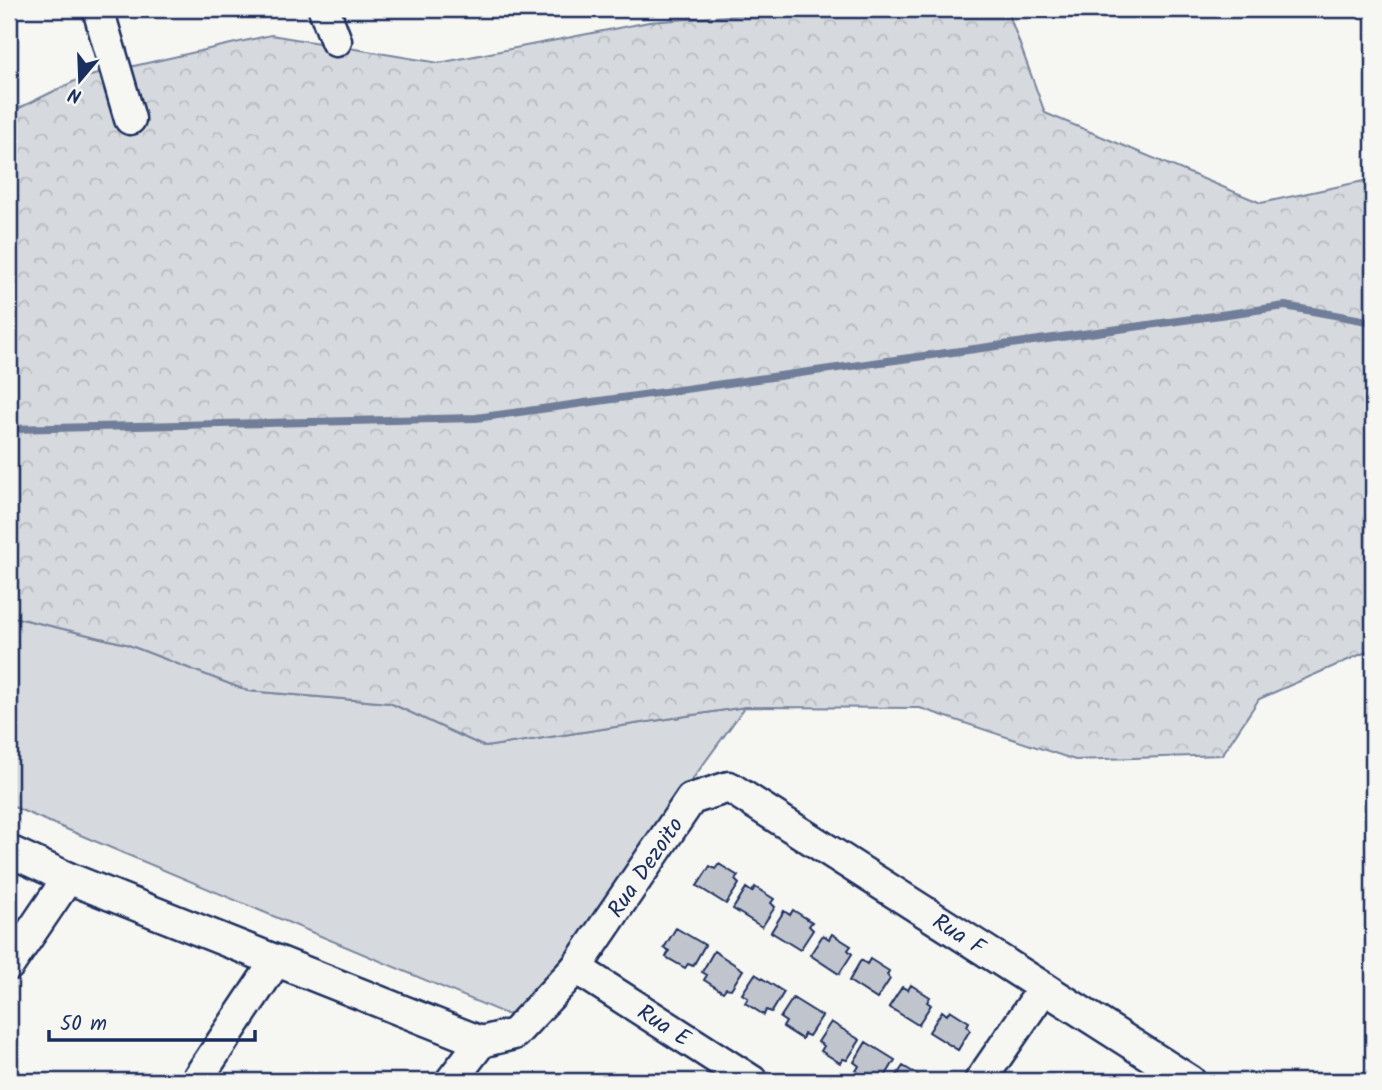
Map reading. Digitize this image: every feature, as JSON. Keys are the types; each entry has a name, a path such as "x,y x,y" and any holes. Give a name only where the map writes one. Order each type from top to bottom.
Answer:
{"street":[{"path":"98,9 130,119"},
{"path":"324,9 336,41"},
{"name":"Rua Dezoito","path":"481,1042 514,1034 576,968 691,799 729,787"},
{"name":"Rua F","path":"729,787 1190,1081"},
{"path":"9,851 68,878 481,1042 451,1081"},
{"path":"9,965 68,878"},
{"path":"197,1081 276,961"},
{"name":"Rua E","path":"576,968 752,1081"},
{"path":"980,1081 1044,988"}],"green space":[{"path":"816,9 1007,9 1045,113 1261,203 1373,179 1373,649 1259,699 1222,755 1075,760 920,708 745,707 485,747 390,703 248,691 126,644 9,616 9,113 81,78 271,35 439,63 649,22"},
{"path":"9,616 126,644 248,691 390,703 485,747 745,707 518,1019 9,805"}],"building":[{"path":"719,864 738,876 735,880 739,884 726,904 697,886 710,866 715,869"},
{"path":"755,887 774,899 771,903 775,907 762,927 733,909 746,888 752,892"},
{"path":"793,910 812,922 809,926 813,930 800,950 771,932 784,911 790,915"},
{"path":"676,928 705,945 693,966 688,964 685,968 666,957 669,951 664,948"},
{"path":"832,934 851,946 848,950 852,954 839,974 810,955 823,935 829,939"},
{"path":"714,951 743,970 731,989 726,988 723,992 704,980 707,975 702,972"},
{"path":"870,959 889,971 887,975 890,979 877,999 849,981 861,960 867,964"},
{"path":"755,974 784,992 772,1012 766,1010 764,1015 745,1003 748,998 742,994"},
{"path":"911,985 930,997 927,1002 931,1005 918,1025 889,1007 902,987 908,990"},
{"path":"793,998 822,1016 809,1036 804,1034 802,1039 783,1027 786,1022 780,1018"},
{"path":"950,1010 969,1022 967,1026 970,1030 958,1050 929,1032 942,1011 947,1015"},
{"path":"831,1022 860,1040 847,1060 843,1059 840,1063 821,1051 824,1046 818,1042"},
{"path":"866,1042 895,1060 883,1080 878,1078 873,1081 856,1071 859,1066 854,1062"},
{"path":"903,1066 928,1081 893,1081"}],"waterway":[{"path":"9,429 476,418 1285,306 1373,322"}]}
